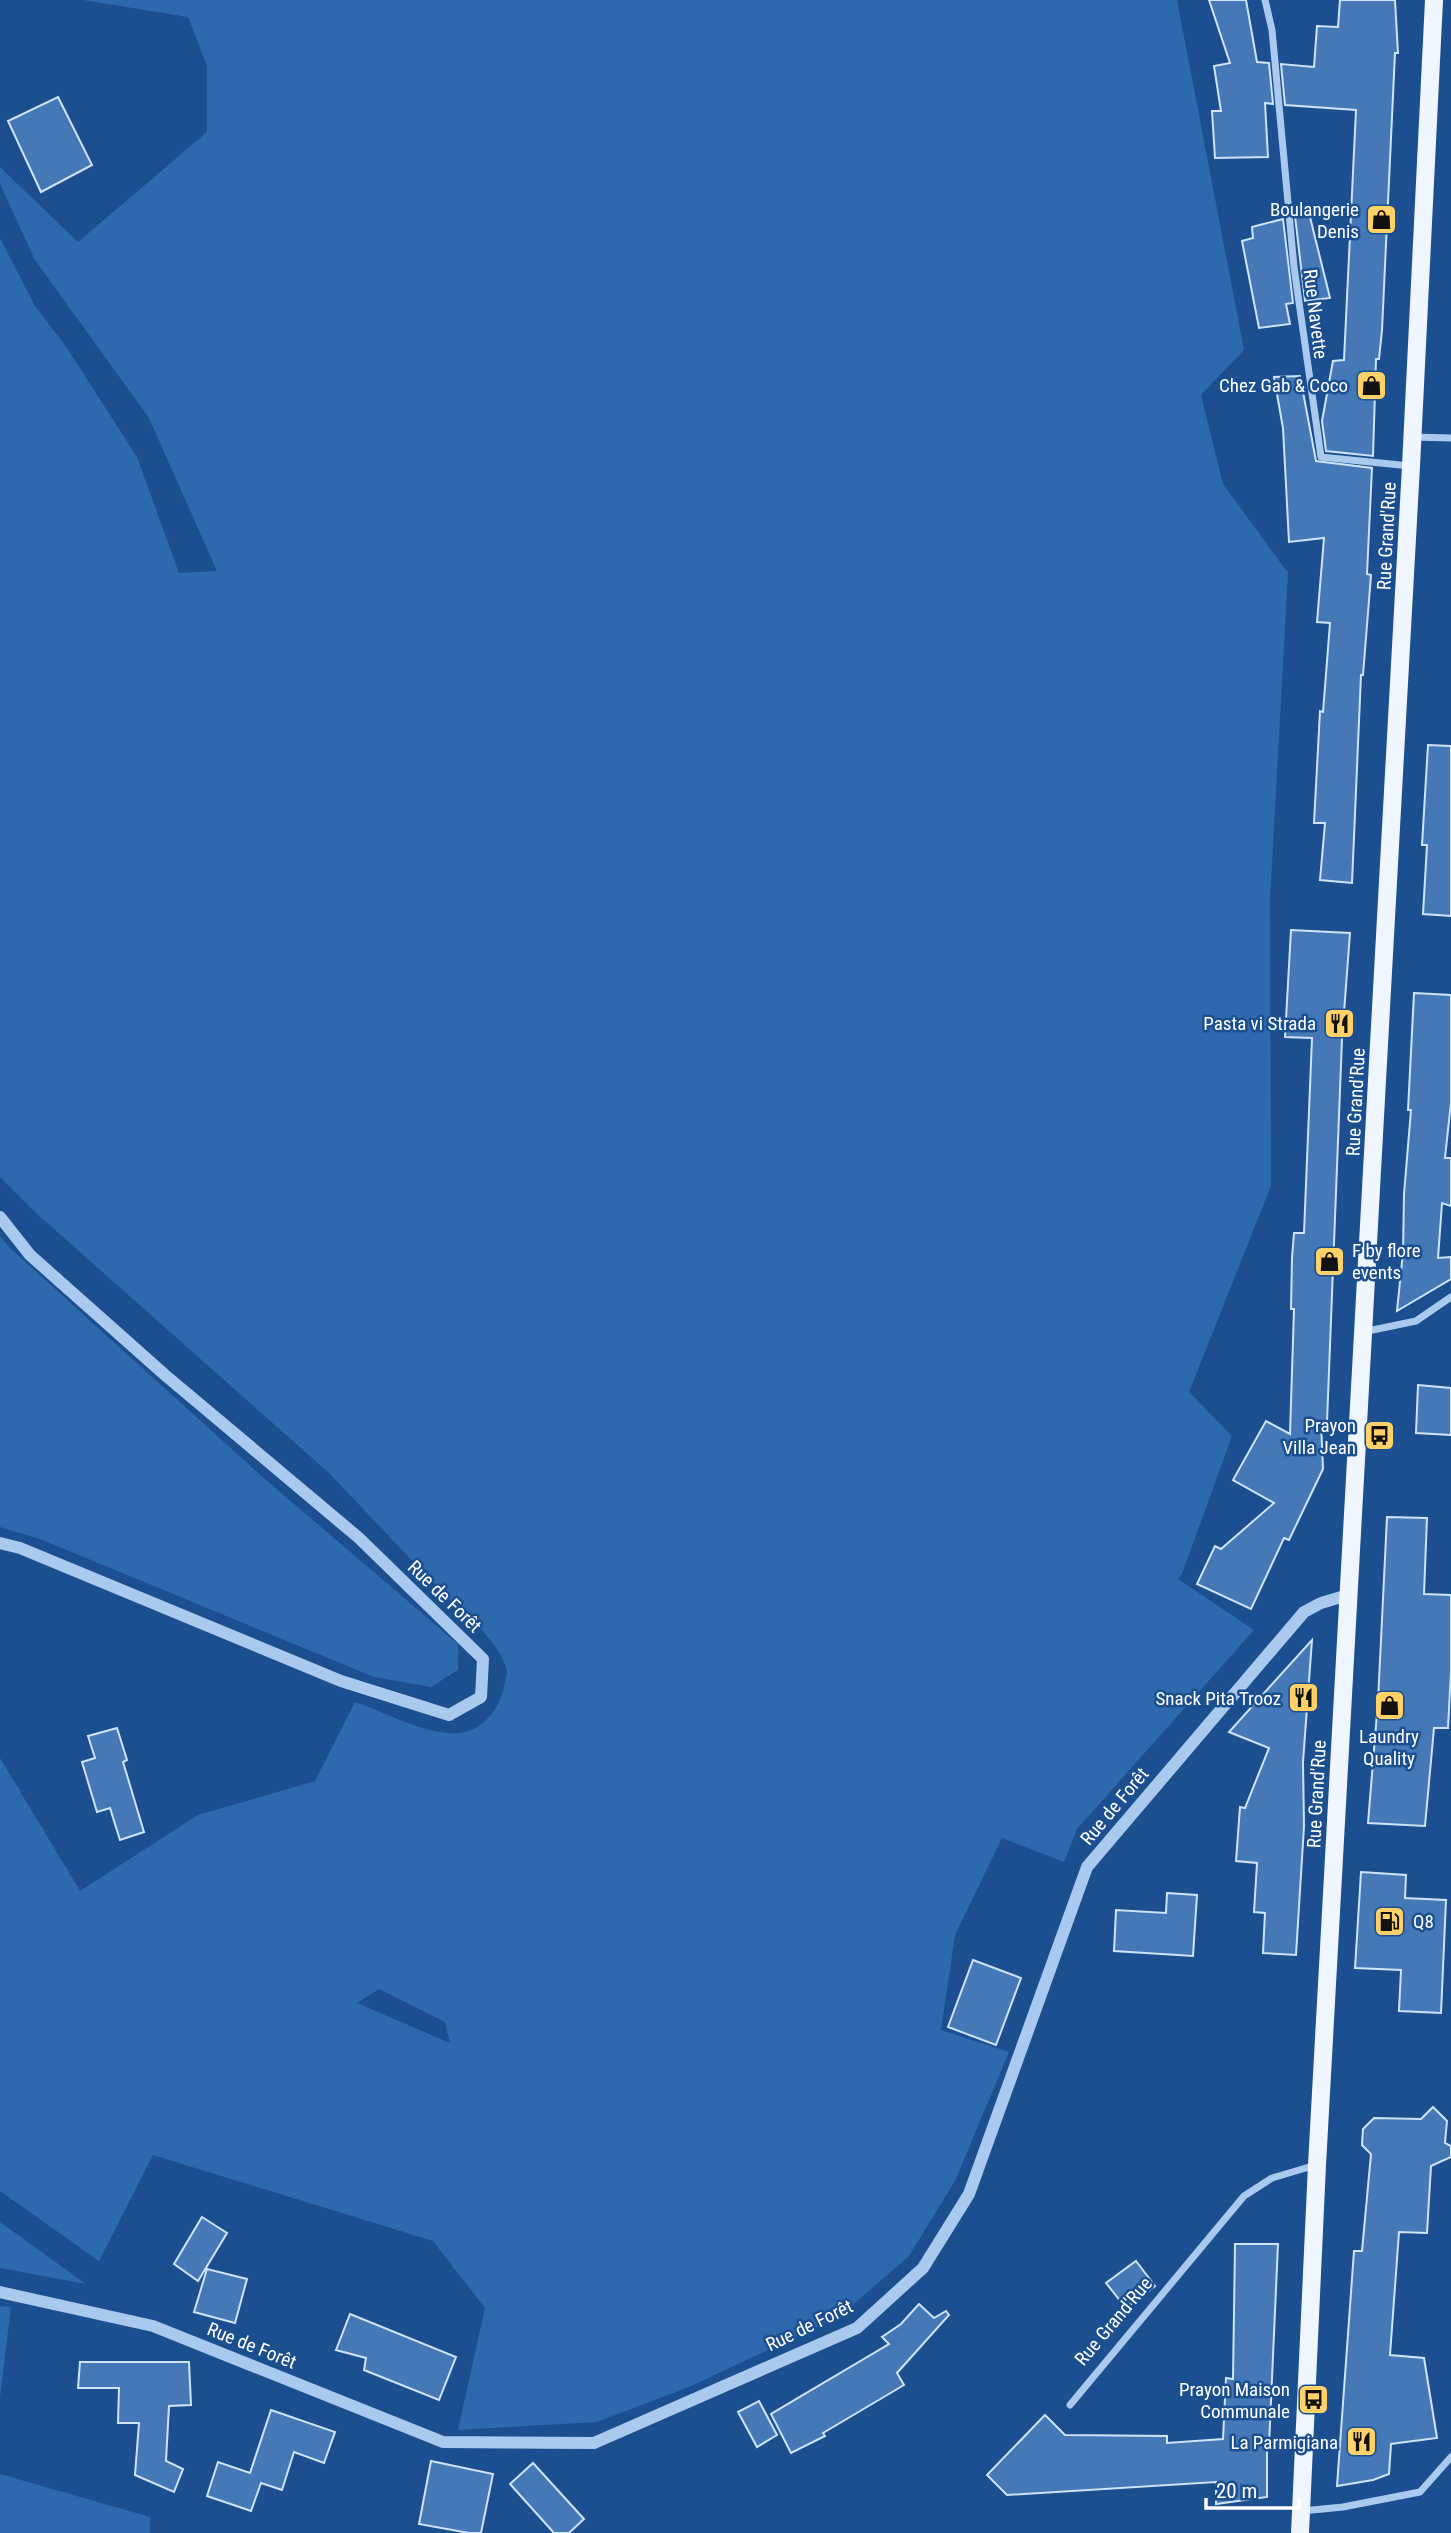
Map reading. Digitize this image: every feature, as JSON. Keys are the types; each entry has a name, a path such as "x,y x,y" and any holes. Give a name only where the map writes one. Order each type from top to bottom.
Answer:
{"main road":[{"name":"Rue Grand'Rue","path":"1300,2533 1317,2165 1411,466 1434,0"}],"street":[{"name":"Rue Navette","path":"1265,0 1272,30 1294,267 1321,457 1411,466"},
{"path":"1411,437 1451,439"},
{"name":"Rue de Forêt","path":"0,1217 30,1255 175,1383 359,1538 483,1659 481,1696 449,1714 353,1684 20,1548 0,1543"},
{"path":"1363,1332 1416,1321 1451,1297"},
{"name":"Rue de Forêt","path":"0,2292 153,2326 443,2442 594,2442 857,2328 923,2268 970,2194 1087,1867 1304,1612 1321,1603 1348,1595"},
{"name":"Rue Grand'Rue","path":"1070,2405 1244,2196 1272,2178 1317,2165"},
{"path":"1301,2511 1343,2507 1420,2492 1451,2457"}],"shaded area":[{"path":"83,0 1177,0 1244,350 1201,395 1223,484 1288,573 1270,900 1271,1186 1189,1392 1232,1436 1178,1579 1254,1630 1077,1829 1064,1862 1002,1838 955,1935 941,2030 1009,2052 955,2181 909,2256 840,2316 689,2387 597,2422 458,2430 485,2308 433,2241 153,2155 99,2261 0,2191 0,1758 80,1891 198,1815 315,1781 355,1702 424,1728 458,1733 477,1727 492,1714 501,1697 507,1673 504,1661 487,1636 329,1473 36,1213 0,1177 0,238 35,306 65,345 137,457 179,573 217,571 149,418 35,260 0,184 0,167 78,242 207,132 207,66 188,17","holes":["379,1989 445,2022 450,2043 357,2003"]},
{"path":"0,1236 11,1249 266,1480 458,1644 458,1670 431,1687 374,1677 40,1539 0,1527"},
{"path":"0,2222 86,2284 0,2268"},
{"path":"0,2306 11,2307 0,2397"},
{"path":"0,2474 150,2517 150,2533 0,2533"}],"building":[{"path":"1209,0 1246,0 1257,62 1269,63 1273,104 1265,103 1268,157 1215,158 1212,111 1221,111 1214,66 1230,63"},
{"path":"1340,0 1395,0 1398,53 1395,53 1382,330 1379,359 1376,359 1373,456 1326,451 1322,421 1333,361 1344,360 1356,110 1285,105 1281,64 1314,67 1317,26 1338,27"},
{"path":"58,97 92,165 41,192 8,121"},
{"path":"1309,213 1330,298 1305,301 1295,216"},
{"path":"1283,219 1293,303 1286,304 1290,324 1259,328 1242,241 1253,238 1252,227"},
{"path":"1300,376 1316,461 1372,468 1367,574 1371,575 1361,675 1352,883 1320,880 1325,823 1314,823 1320,711 1323,712 1330,623 1317,622 1324,538 1289,542 1283,428 1274,377"},
{"path":"1428,745 1451,746 1451,916 1423,914 1427,845 1422,845"},
{"path":"1291,930 1350,933 1342,1039 1327,1422 1321,1422 1323,1469 1289,1540 1284,1538 1251,1609 1197,1584 1215,1546 1221,1549 1274,1503 1233,1480 1266,1421 1290,1434 1294,1309 1291,1309 1292,1258 1294,1233 1304,1233 1312,1038 1285,1037"},
{"path":"1414,993 1451,995 1451,1102 1445,1158 1451,1158 1451,1206 1442,1203 1438,1258 1451,1257 1451,1279 1397,1311 1411,1110 1408,1110"},
{"path":"1418,1385 1451,1388 1451,1435 1416,1433"},
{"path":"1387,1517 1427,1518 1424,1594 1451,1595 1448,1728 1434,1728 1425,1826 1368,1823 1378,1701"},
{"path":"1312,1640 1303,1762 1304,1826 1296,1955 1263,1953 1265,1913 1254,1912 1257,1863 1236,1861 1240,1807 1245,1808 1269,1748 1229,1732"},
{"path":"117,1728 127,1760 123,1762 144,1832 120,1840 110,1808 97,1812 82,1762 95,1758 88,1736"},
{"path":"1361,1872 1406,1875 1405,1898 1446,1900 1441,2013 1399,2011 1401,1970 1355,1968"},
{"path":"1167,1893 1197,1895 1193,1956 1114,1951 1116,1910 1166,1913"},
{"path":"973,1960 1021,1978 996,2045 948,2027"},
{"path":"1433,2107 1447,2121 1445,2143 1451,2146 1451,2157 1431,2166 1427,2233 1399,2232 1390,2355 1424,2358 1437,2438 1391,2444 1389,2474 1373,2480 1337,2486 1354,2251 1362,2251 1371,2154 1362,2145 1363,2129 1374,2118 1421,2119"},
{"path":"202,2217 227,2233 198,2281 174,2264"},
{"path":"1235,2244 1278,2244 1267,2446 1267,2497 1216,2504 1216,2482 1007,2495 987,2475 1045,2415 1065,2435 1167,2436 1167,2443 1223,2439 1226,2378 1233,2379"},
{"path":"1136,2261 1155,2286 1126,2308 1106,2283"},
{"path":"207,2269 247,2279 235,2323 194,2312"},
{"path":"919,2304 934,2318 946,2311 949,2315 897,2373 904,2385 823,2433 825,2436 791,2453 771,2414 889,2344 882,2337 901,2324"},
{"path":"350,2314 456,2357 439,2400 364,2370 366,2358 336,2350"},
{"path":"80,2362 189,2362 191,2405 169,2406 166,2461 183,2469 174,2492 135,2475 139,2423 118,2423 119,2388 78,2388"},
{"path":"759,2401 777,2435 757,2447 738,2412"},
{"path":"271,2410 335,2432 324,2463 294,2452 282,2490 261,2483 251,2511 207,2496 218,2462 250,2473"},
{"path":"431,2461 493,2474 481,2533 419,2524"},
{"path":"533,2463 584,2519 569,2533 554,2533 510,2484"}],"place":[{"name":"Boulangerie Denis","path":"1382,220"},
{"name":"Chez Gab & Coco","path":"1371,385"},
{"name":"Pasta vi Strada","path":"1339,1023"},
{"name":"F by flore events","path":"1329,1261"},
{"name":"Prayon Villa Jean","path":"1379,1436"},
{"name":"Snack Pita Trooz","path":"1304,1698"},
{"name":"Laundry Quality","path":"1389,1705"},
{"name":"Q8","path":"1390,1921"},
{"name":"Prayon Maison Communale","path":"1313,2400"},
{"name":"La Parmigiana","path":"1361,2442"}]}
